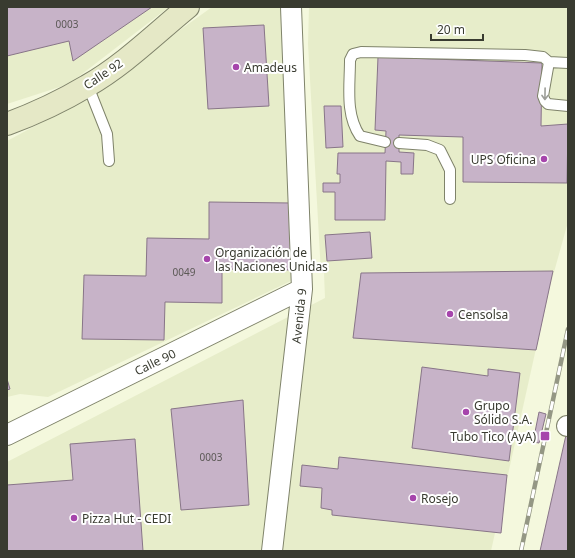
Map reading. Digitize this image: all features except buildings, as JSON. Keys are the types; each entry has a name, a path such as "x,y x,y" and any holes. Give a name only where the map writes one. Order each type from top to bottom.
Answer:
{"street":[{"name":"Calle 92","path":"7,124 27,117 88,86 132,54 188,7"},
{"name":"Avenida 9","path":"272,551 302,290 291,7"},
{"name":"Calle 90","path":"7,435 302,290"}],"lane":[{"path":"385,142 360,136 355,128 350,113 350,60 353,54 361,52 525,55 543,57 548,62 568,63"},
{"path":"548,62 543,96 545,102 548,104 568,106"},
{"path":"88,86 107,134 109,161"},
{"path":"399,143 427,146 440,150 450,170 450,199"}],"shaded area":[{"path":"7,7 169,7 69,84 7,104"},
{"path":"212,7 281,7 293,280 48,397 20,394 7,397 7,141 81,101"},
{"path":"309,7 568,7 568,222 549,290 491,551 7,551 7,462 325,298 324,273 321,273 308,44"}],"railway":[{"path":"521,551 568,329"}],"place":[{"name":"Amadeus","path":"236,67"},
{"name":"UPS Oficina","path":"544,159"},
{"name":"Organización de las Naciones Unidas","path":"207,259"},
{"name":"Censolsa","path":"450,314"},
{"name":"Grupo Sólido S.A.","path":"466,412"},
{"name":"Tubo Tico (AyA)","path":"545,436"},
{"name":"Rosejo","path":"413,498"},
{"name":"Pizza Hut - CEDI","path":"74,518"}]}
